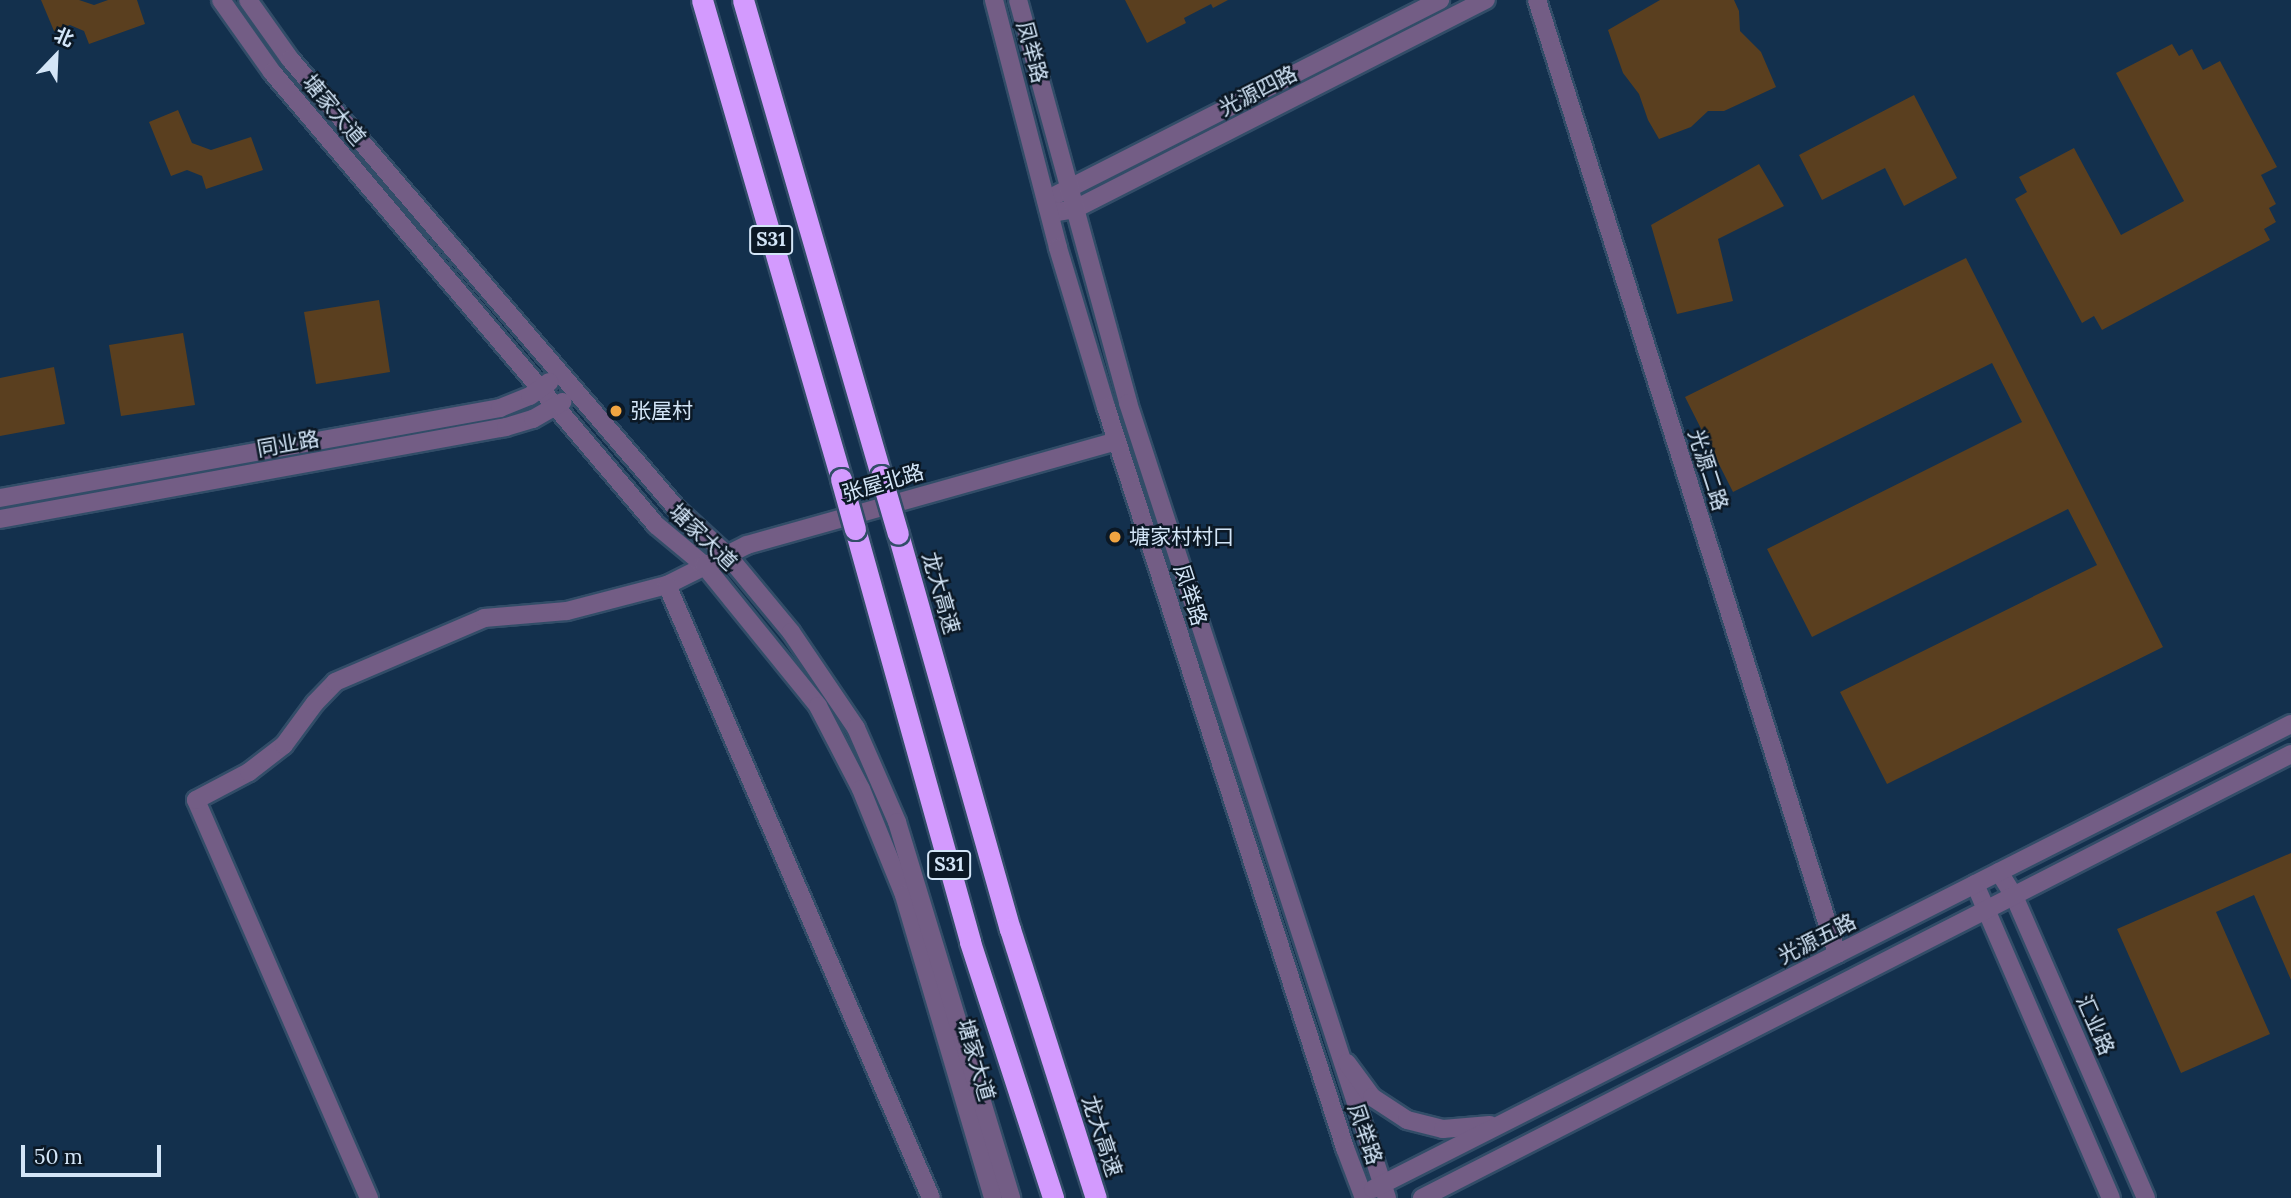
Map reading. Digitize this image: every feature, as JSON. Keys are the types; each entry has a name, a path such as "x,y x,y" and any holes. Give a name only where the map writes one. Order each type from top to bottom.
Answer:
{"highway":[{"name":"S31","path":"702,0 841,479 970,942 1053,1198"},
{"name":"龙大高速","path":"743,0 1010,929 1097,1198"}],"street":[{"name":"塘家大道","path":"221,0 272,72 656,525 704,565 818,706 861,789 904,895 993,1198"},
{"name":"塘家大道","path":"248,0 290,59 676,508 728,556 791,632 830,687 856,728 878,773 904,844 1011,1198"},
{"name":"凤举路","path":"994,0 1047,204 1117,442 1363,1196"},
{"name":"凤举路","path":"1018,0 1128,403 1385,1191"},
{"name":"光源四路","path":"1440,0 1069,189 1047,204 1057,212 1075,209 1486,0"},
{"name":"光源二路","path":"1537,0 1837,954"},
{"name":"同业路","path":"0,498 500,408 518,402 541,389 560,373"},
{"name":"同业路","path":"0,519 495,429 533,419 577,392"},
{"name":"张屋北路","path":"369,1198 195,800 249,772 284,745 315,703 335,682 484,618 567,611 667,584 747,545 1117,442"},
{"path":"667,584 931,1198"},
{"name":"光源五路","path":"1363,1196 1385,1191 1510,1119 2291,724"},
{"path":"1422,1198 2291,754"},
{"name":"汇业路","path":"2000,872 2014,896 2146,1198"},
{"path":"1975,884 1984,911 2111,1198"},
{"path":"1332,1035 1351,1069 1372,1097 1407,1120 1443,1129 1479,1127 1510,1119"}],"building":[{"path":"41,0 79,0 94,5 108,0 137,0 145,24 89,44 84,31 70,25 54,31"},
{"path":"1125,0 1228,0 1213,8 1211,4 1184,18 1186,23 1147,43"},
{"path":"1660,0 1734,0 1739,11 1740,31 1761,52 1776,87 1724,111 1708,111 1691,127 1659,139 1648,120 1639,94 1623,73 1608,30"},
{"path":"2172,44 2179,56 2192,49 2203,70 2220,61 2277,167 2261,175 2276,204 2269,208 2276,222 2264,229 2270,240 2102,330 2094,316 2082,323 2015,199 2027,192 2019,177 2074,148 2121,235 2184,201 2116,73"},
{"path":"1914,95 1957,178 1904,206 1885,168 1822,200 1799,155"},
{"path":"178,110 192,143 211,150 251,137 263,170 206,189 202,176 187,170 171,176 149,122"},
{"path":"1759,164 1784,206 1718,239 1733,301 1677,314 1651,225"},
{"path":"1966,258 2163,647 1887,784 1840,692 2097,565 2068,509 1812,637 1767,549 2022,422 1992,363 1733,492 1685,397"},
{"path":"379,300 390,372 316,384 304,312"},
{"path":"183,333 195,405 121,416 109,345"},
{"path":"54,367 65,424 0,436 0,378"},
{"path":"2291,853 2291,980 2254,895 2216,912 2270,1034 2181,1073 2117,929"}],"place":[{"name":"张屋村","path":"616,411"},
{"name":"塘家村村口","path":"1115,537"}]}
